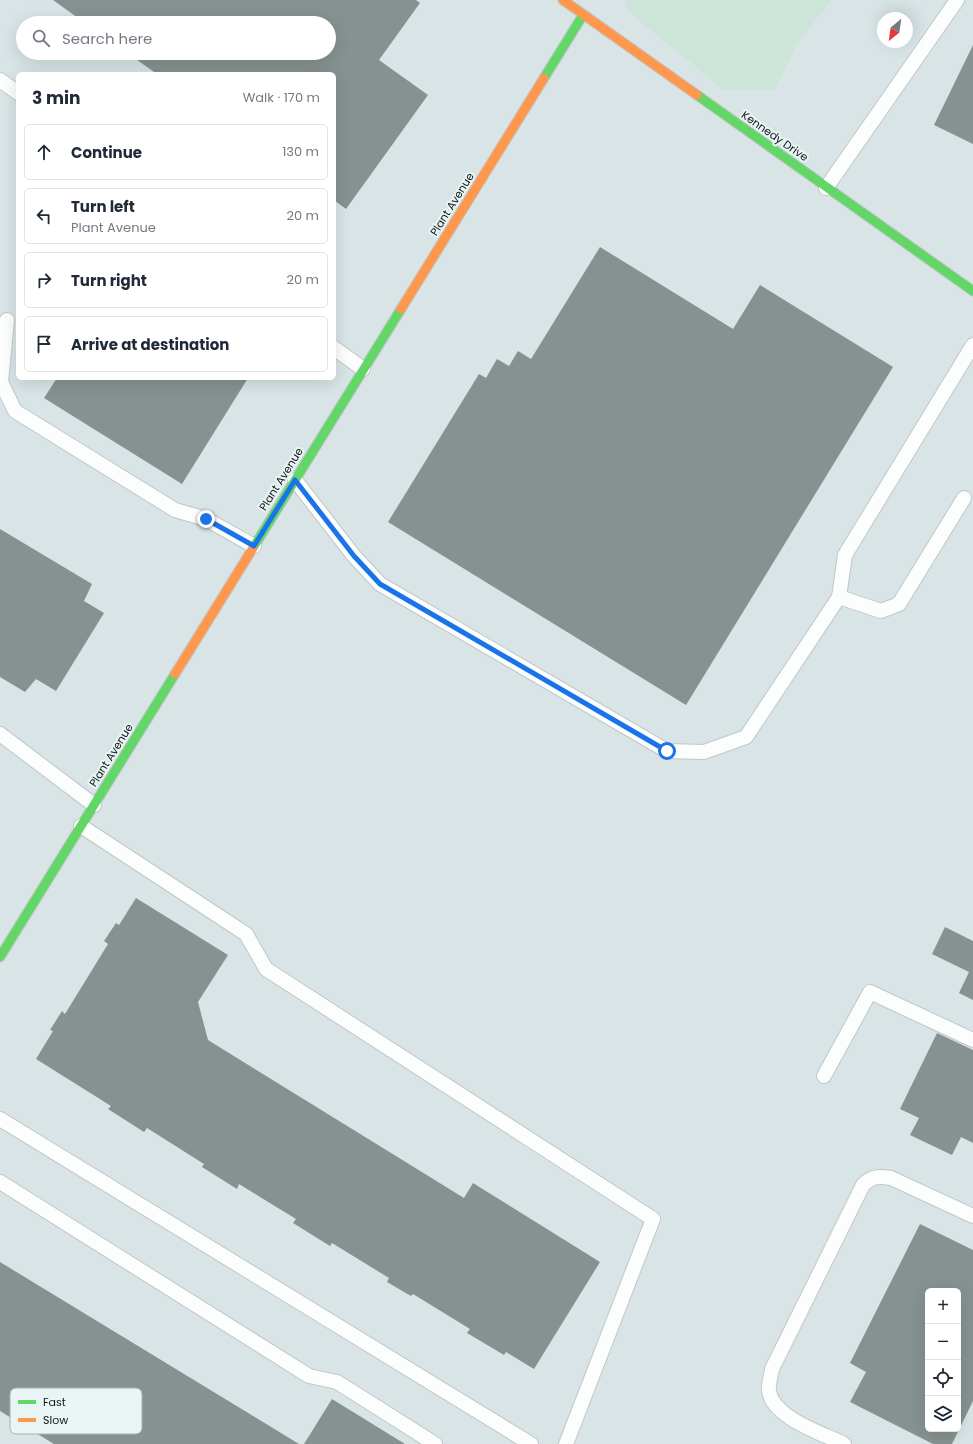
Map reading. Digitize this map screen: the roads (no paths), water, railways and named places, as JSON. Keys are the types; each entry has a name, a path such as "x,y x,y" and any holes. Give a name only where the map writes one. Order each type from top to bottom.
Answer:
{"street":[{"name":"Kennedy Drive","path":"563,0 826,188 973,290"},
{"name":"Plant Avenue","path":"0,957 583,15"}],"lane":[{"path":"826,188 957,0"},
{"path":"0,80 16,92"},
{"path":"7,320 2,382 15,411 175,510 206,519 254,546"},
{"path":"295,480 354,556 380,584 667,751 704,752 746,737 839,597 845,555 973,344"},
{"path":"336,349 363,369"},
{"path":"839,597 881,611 899,604 964,498"},
{"path":"0,734 94,805"},
{"path":"81,826 246,934 266,970 653,1219 566,1444"},
{"path":"824,1076 870,992 973,1040"},
{"path":"0,1119 531,1444"},
{"path":"844,1444 785,1415 773,1403 769,1391 772,1369 863,1185 870,1178 879,1176 891,1178 973,1216"},
{"path":"0,1182 309,1376 337,1382 435,1444"}]}
